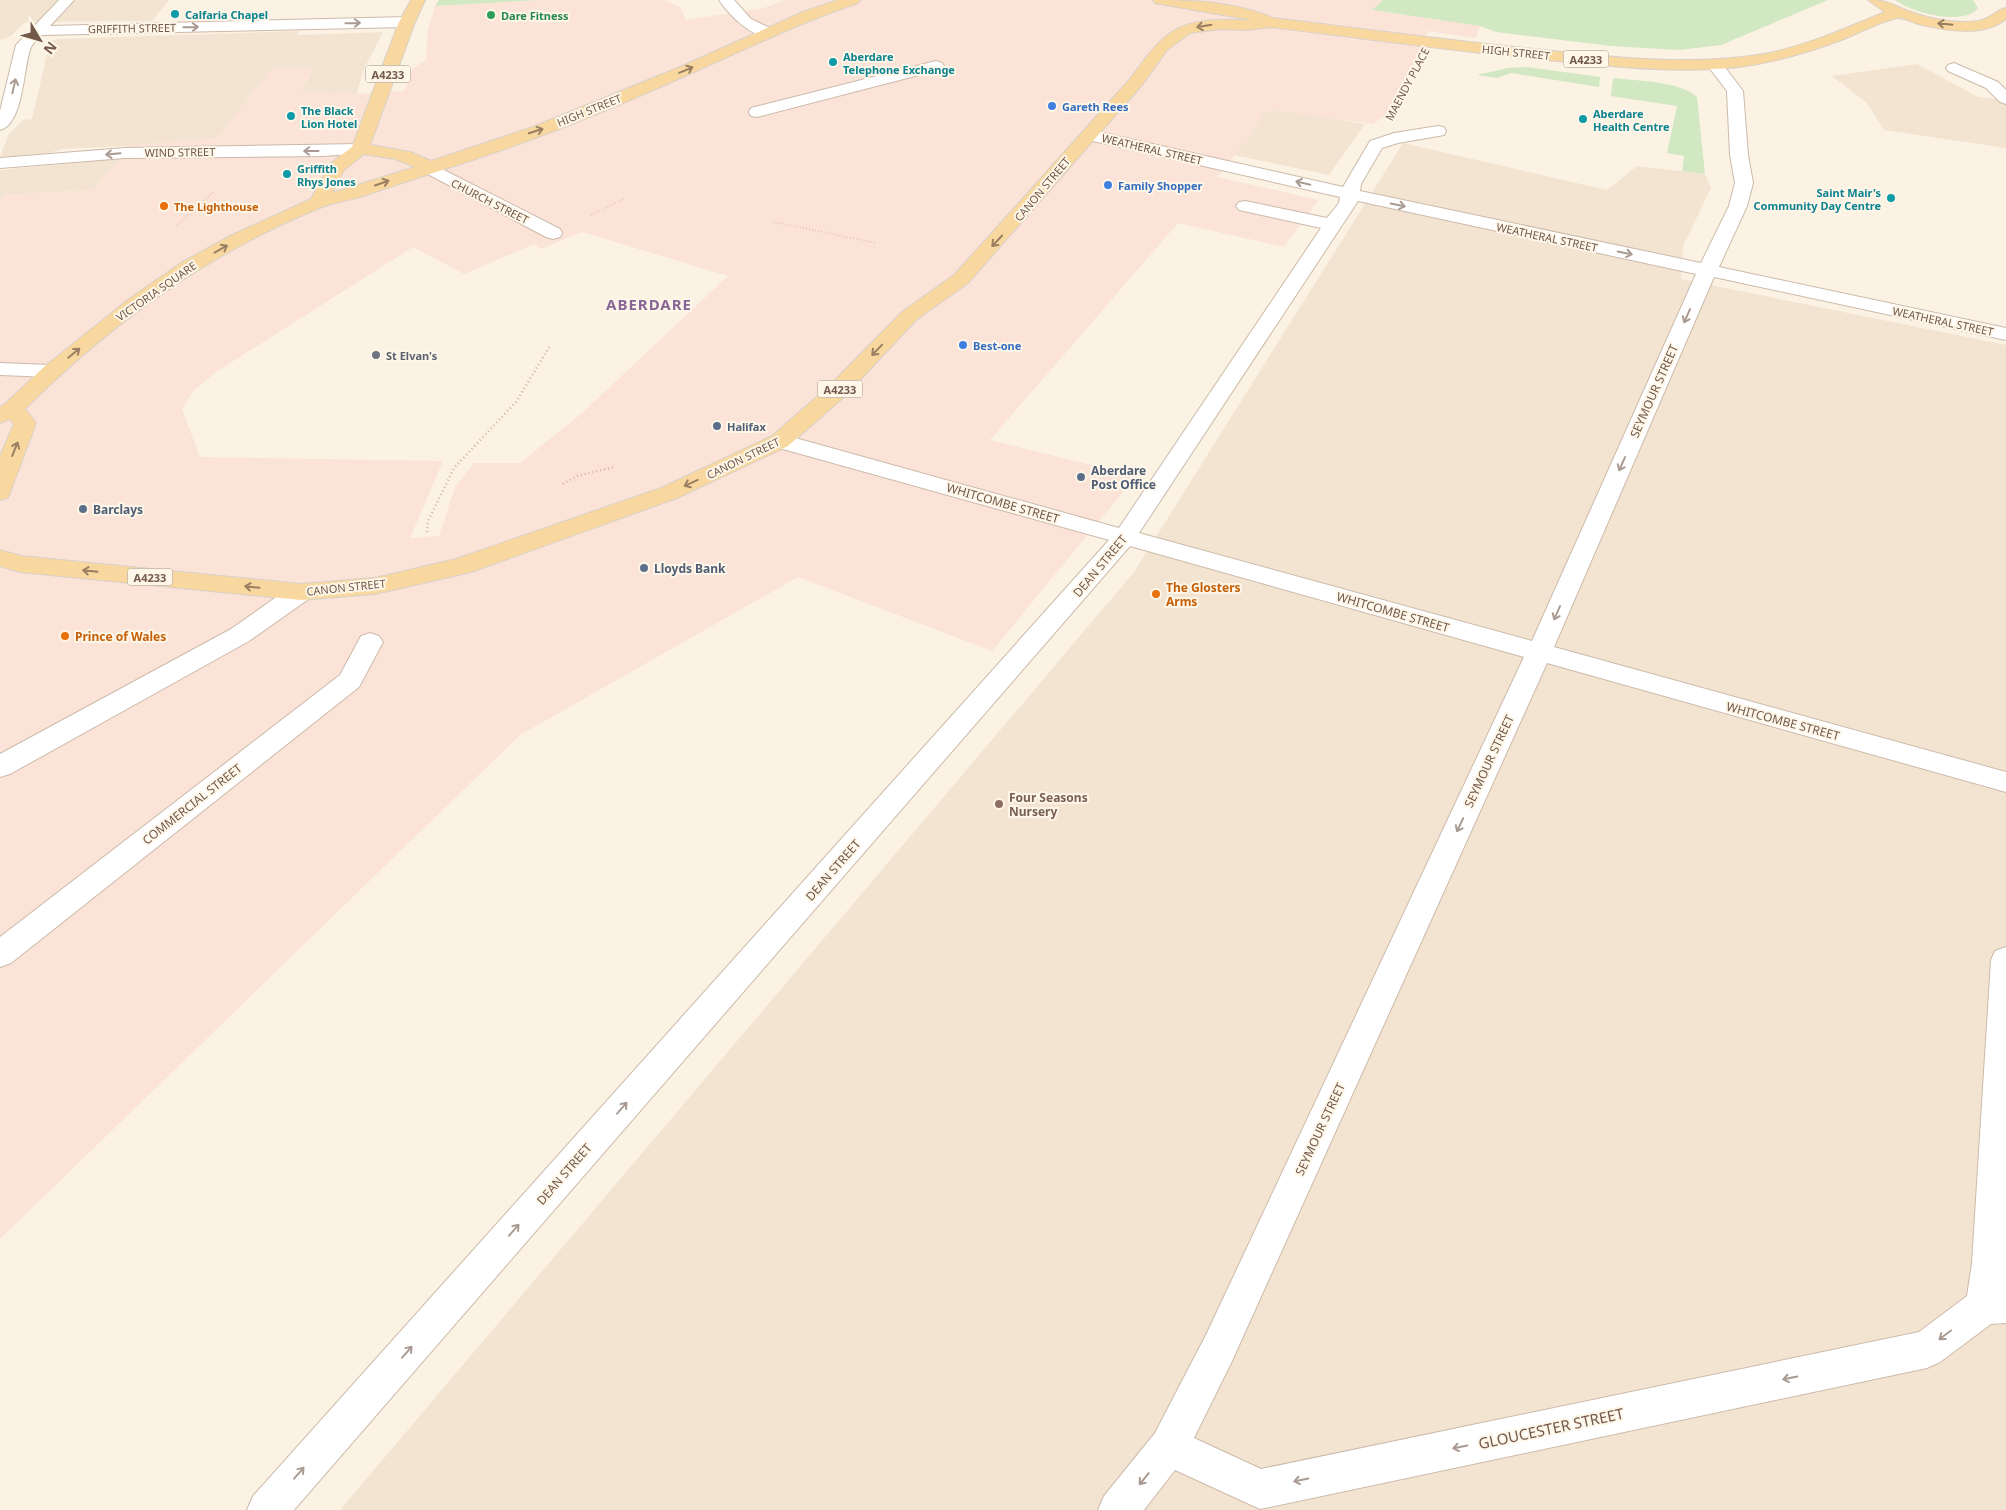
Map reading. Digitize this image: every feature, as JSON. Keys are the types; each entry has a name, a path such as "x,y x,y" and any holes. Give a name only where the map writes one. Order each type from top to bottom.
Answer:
{"main road":[{"name":"A4233","path":"360,149 407,22 418,0"},
{"name":"HIGH STREET","path":"318,202 351,194 539,131 808,15 853,0"},
{"name":"HIGH STREET","path":"1160,0 1252,14 1270,22 1494,50 1608,62 1661,65 1715,65 1765,58 1804,49 1896,13"},
{"path":"1875,0 1896,13 1934,23 1955,25 1999,24 2006,12 2003,4 1998,0"},
{"name":"CANON STREET","path":"301,592 375,586 462,566 669,493 780,441 838,392 909,316 960,279 1008,229 1136,82 1162,47 1173,37 1185,30 1202,26 1220,24 1246,25 1270,22"},
{"path":"318,202 337,167 360,149 388,152 421,162 428,167"},
{"name":"VICTORIA SQUARE","path":"0,493 6,469 26,423 6,412 51,372 136,303 188,267 239,238 318,202"},
{"name":"A4233","path":"0,558 20,564 301,592"}],"street":[{"path":"0,125 7,116 16,46 37,31 67,0"},
{"path":"726,0 746,22 770,33"},
{"name":"GRIFFITH STREET","path":"37,31 407,22"},
{"name":"SEYMOUR STREET","path":"1169,1447 1219,1348 1539,653 1707,271 1738,206 1744,183 1739,155 1734,90 1715,65"},
{"path":"757,112 936,66"},
{"path":"1954,68 1998,83 2006,99"},
{"name":"MAENDY PLACE","path":"1350,194 1352,184 1376,145 1394,138 1438,131"},
{"name":"WEATHERAL STREET","path":"1090,135 1350,194 2006,334"},
{"name":"WIND STREET","path":"0,163 126,153 360,149"},
{"name":"CHURCH STREET","path":"428,167 554,233"},
{"name":"DEAN STREET","path":"267,1510 1125,537 1332,225 1348,204 1350,194"},
{"path":"1245,206 1332,225"},
{"path":"0,369 51,372"},
{"name":"WHITCOMBE STREET","path":"780,441 2006,782"},
{"path":"0,767 240,634 301,592"},
{"name":"COMMERCIAL STREET","path":"0,954 350,681 370,642"},
{"path":"1995,1305 1991,1253 2006,960"},
{"name":"GLOUCESTER STREET","path":"1169,1447 1260,1489 1927,1349 1995,1305"},
{"path":"1118,1510 1169,1447"}],"path":[{"name":"MAENDY PLACE","path":"1398,102 1430,42"},
{"path":"177,225 221,185"},
{"path":"600,211 626,198"},
{"path":"774,222 876,243"},
{"path":"428,521 454,468 516,402 550,346"}],"shaded area":[{"path":"0,0 169,0 152,21 25,22 11,36 0,40"},
{"path":"538,0 664,0 680,7 686,20 764,8 785,0 1383,0 1372,10 1480,26 1476,38 1428,31 1420,51 1386,115 1373,124 1274,110 1272,113 1264,112 1251,135 1217,177 1318,200 1284,247 1178,223 990,440 1136,476 992,651 798,577 520,735 0,1239 0,202 5,195 93,190 120,159 124,146 218,138 272,68 313,69 300,92 361,94 404,91 413,68 426,60 428,30 435,6","holes":["582,232 728,276 581,414 520,463 474,463 455,487 439,536 410,538 443,461 200,457 182,409 193,391 216,372 413,247 464,274 534,244 541,249"]},
{"path":"299,31 297,35 383,32 363,71 357,94 300,92 313,70 272,68 218,138 62,149 49,153 9,157 0,156 9,134 23,120 32,119 50,41 58,39"},
{"path":"1917,64 1978,97 2006,100 2006,148 1884,130 1867,103 1832,76"},
{"path":"1274,110 1365,124 1329,175 1234,155 1251,135 1264,112"},
{"path":"1403,143 1607,190 1637,166 1705,174 1711,188 1683,246 1681,279 2006,345 2006,1510 340,1510 1134,572"},
{"path":"120,159 93,190 5,195 0,202 0,170"}],"green space":[{"path":"439,0 538,0 435,6"},
{"path":"1383,0 1828,0 1721,45 1679,50 1611,46 1496,32 1480,26 1372,10"},
{"path":"1895,0 1973,0 1978,8 1971,14 1961,16 1937,16 1912,9"},
{"path":"1527,67 1600,77 1599,87 1511,73 1497,78 1477,75 1508,68"},
{"path":"1613,78 1669,85 1680,88 1697,97 1705,174 1682,171 1684,156 1667,153 1677,106 1611,96"}],"place":[{"name":"Calfaria Chapel","path":"175,14"},
{"name":"Dare Fitness","path":"491,15"},
{"name":"Aberdare Telephone Exchange","path":"833,62"},
{"name":"Gareth Rees","path":"1052,106"},
{"name":"The Black Lion Hotel","path":"291,116"},
{"name":"Aberdare Health Centre","path":"1583,119"},
{"name":"Griffith Rhys Jones","path":"287,174"},
{"name":"Family Shopper","path":"1108,185"},
{"name":"Saint Mair's Community Day Centre","path":"1891,198"},
{"name":"The Lighthouse","path":"164,206"},
{"name":"Best-one","path":"963,345"},
{"name":"St Elvan's","path":"376,355"},
{"name":"Halifax","path":"717,426"},
{"name":"Aberdare Post Office","path":"1081,477"},
{"name":"Barclays","path":"83,509"},
{"name":"Lloyds Bank","path":"644,568"},
{"name":"The Glosters Arms","path":"1156,594"},
{"name":"Prince of Wales","path":"65,636"},
{"name":"Four Seasons Nursery","path":"999,804"}],"district":[{"name":"ABERDARE","path":"649,304"}]}
